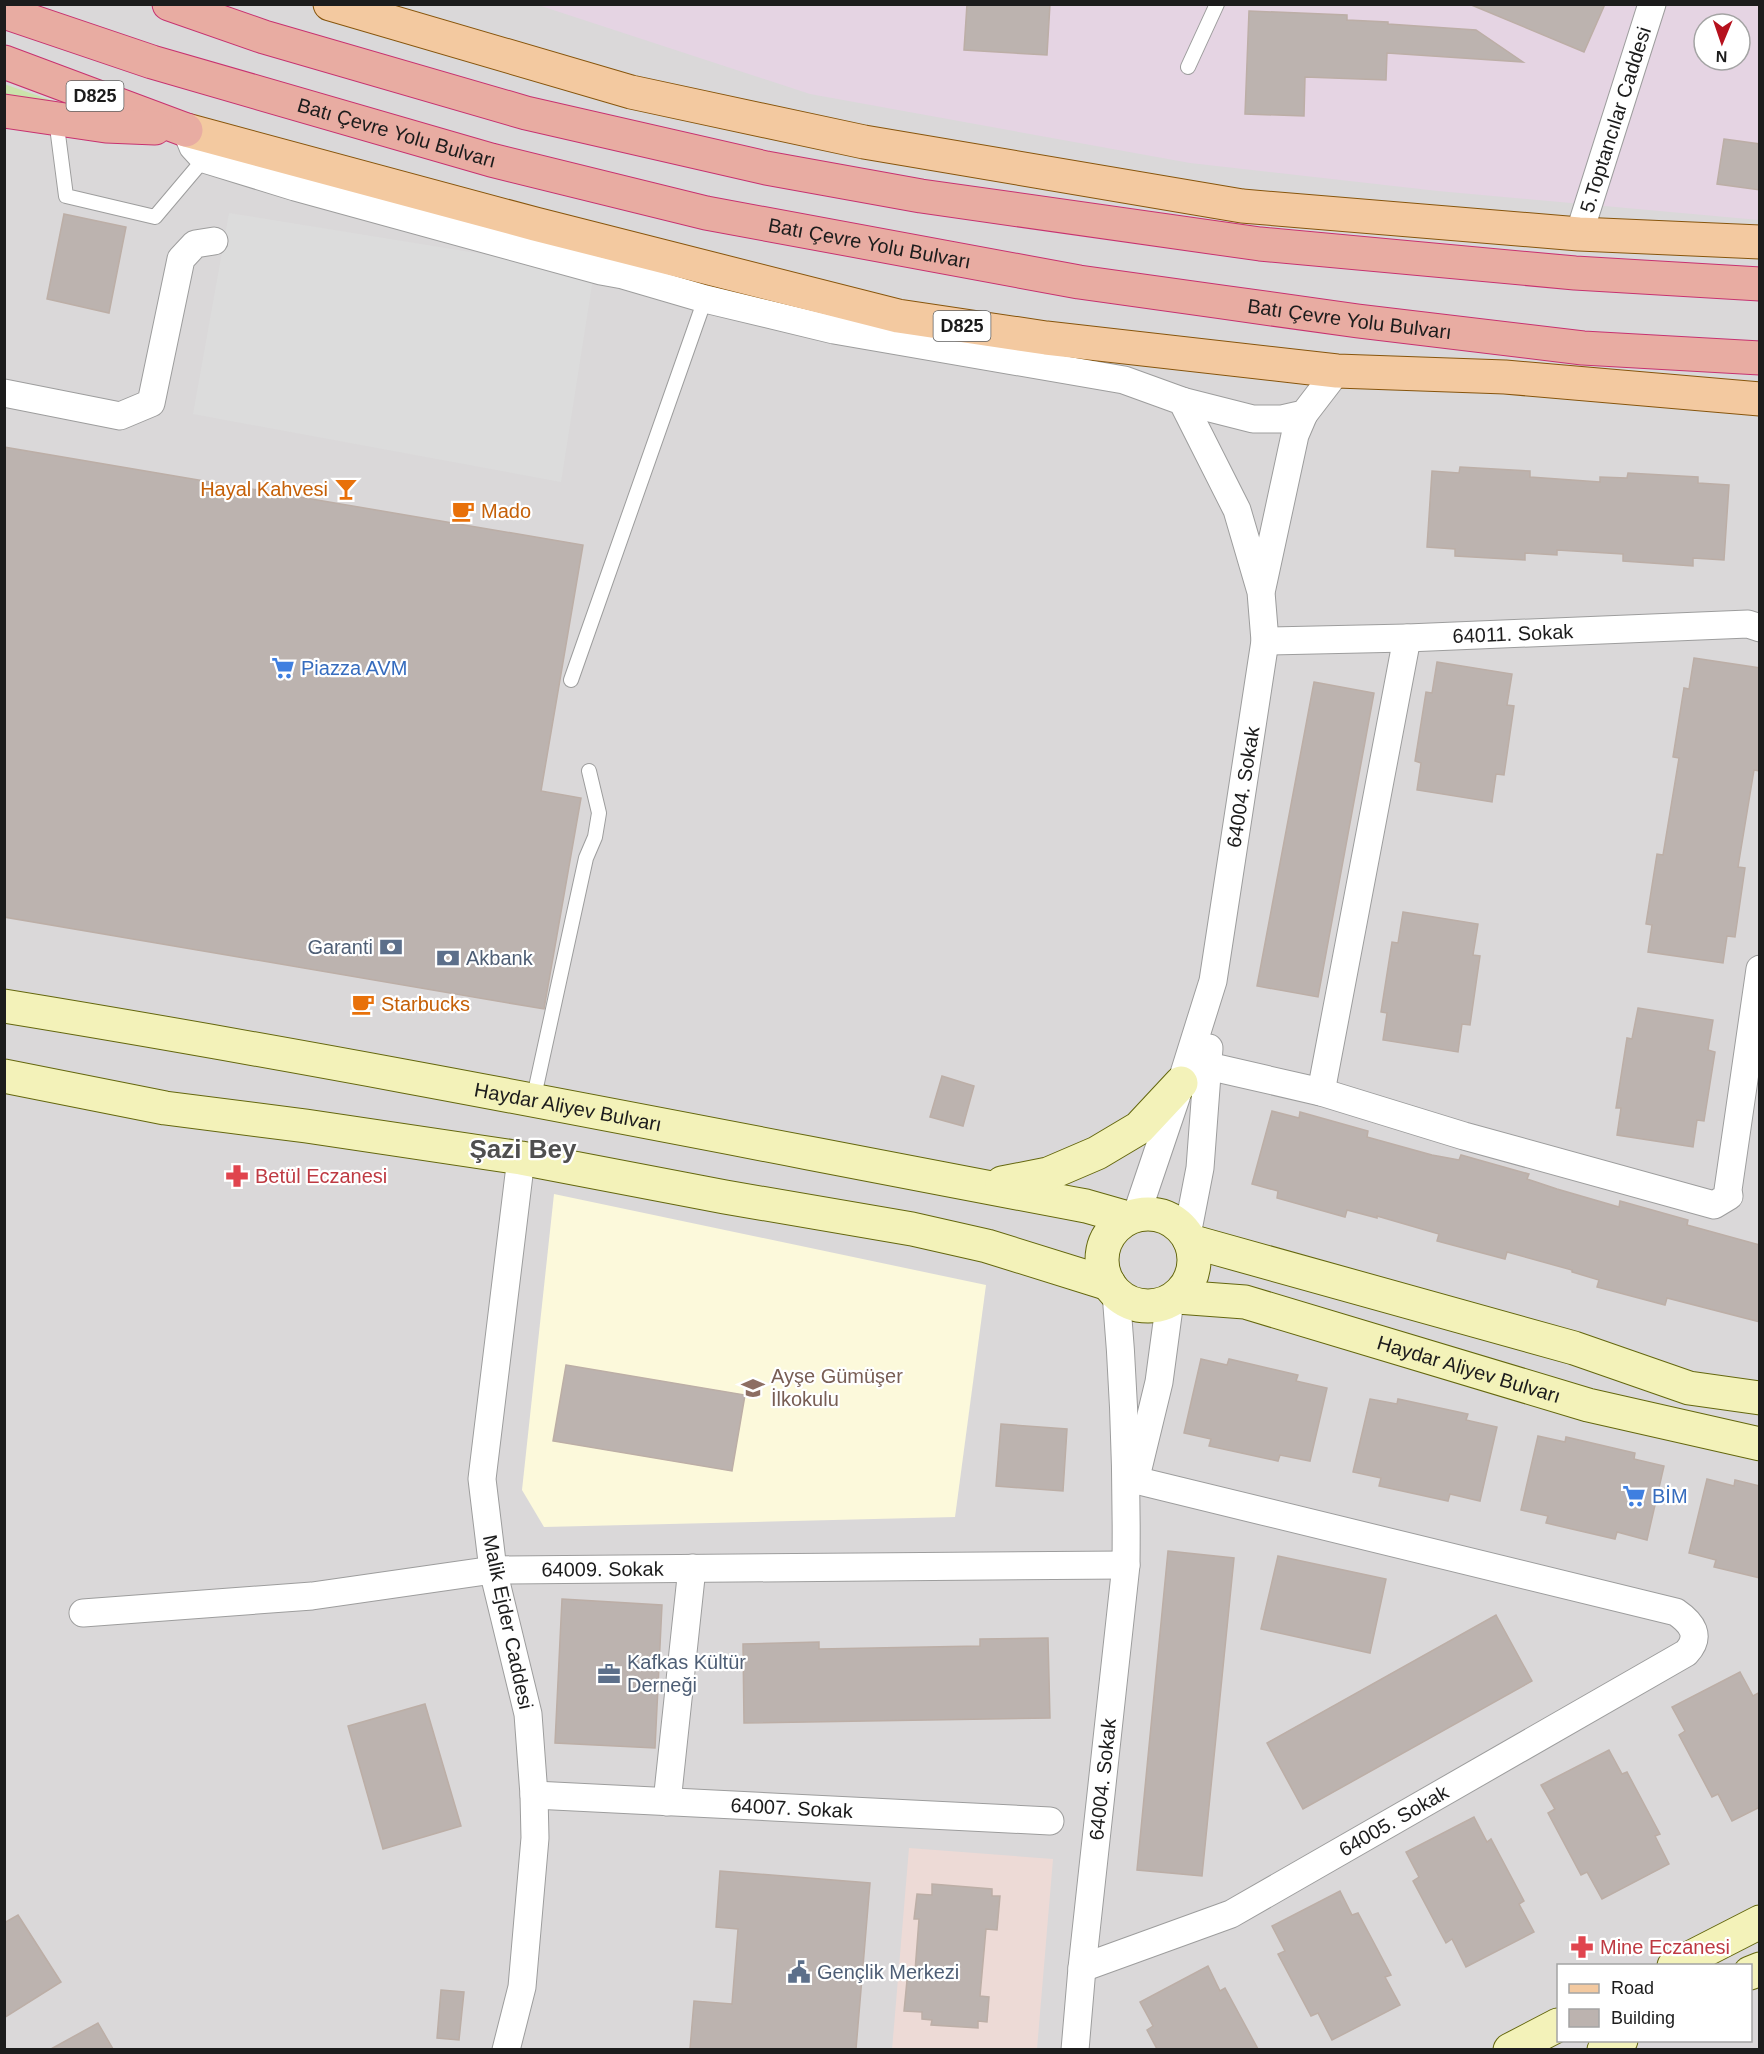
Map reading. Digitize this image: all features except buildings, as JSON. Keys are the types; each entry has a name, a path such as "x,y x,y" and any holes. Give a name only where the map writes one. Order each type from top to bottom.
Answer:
{"highway":[{"path":"169,4 275,40 526,112 766,168 921,196 1260,244 1575,273 1760,284"},
{"name":"Batı Çevre Yolu Bulvarı","path":"4,12 152,62 491,160 706,213 1079,282 1233,304 1582,348 1760,358"},
{"name":"D825","path":"4,62 186,130"},
{"path":"5,111 106,126 186,130"}],"main road":[{"path":"330,4 631,92 864,142 1242,206 1579,234 1760,242"},
{"name":"D825","path":"186,130 535,224 898,316 1046,338 1337,371 1505,377 1760,399"},
{"name":"Haydar Aliyev Bulvarı","path":"4,1006 194,1037 984,1186 1132,1217"},
{"path":"4,1076 165,1108 521,1158 725,1197 912,1229 987,1246 1112,1288 1128,1301 1142,1306 1156,1305 1174,1298 1186,1287 1194,1265 1194,1253 1189,1238 1177,1224 1164,1216 1150,1214 1132,1217 1113,1230 1104,1246 1102,1259 1104,1272 1112,1288"},
{"path":"984,1186 1048,1174 1098,1153 1139,1128 1181,1083"},
{"path":"1189,1238 1574,1348 1689,1388 1760,1398"},
{"name":"Haydar Aliyev Bulvarı","path":"1174,1298 1245,1302 1588,1405 1760,1444"},
{"path":"1676,1964 1760,1922"},
{"path":"1510,2049 1557,2026"}],"street":[{"name":"5.Toptancılar Caddesi","path":"1579,234 1653,4"},
{"path":"186,130 193,147 204,159 295,187 705,299 834,330 1124,380 1182,401 1253,419 1282,418 1304,414"},
{"path":"4,393 120,416 151,403 181,259 195,244 214,241"},
{"path":"1261,592 1295,435 1304,414 1337,371"},
{"path":"1182,401 1237,510 1261,592"},
{"name":"64004. Sokak","path":"1189,1238 1200,1168 1213,981 1265,641 1261,592"},
{"name":"64011. Sokak","path":"1265,641 1407,638 1748,624 1760,628"},
{"path":"1322,1092 1407,638"},
{"path":"1208,1066 1322,1092 1464,1136 1714,1205 1729,1196 1728,1190 1760,969"},
{"name":"64004. Sokak","path":"1132,1217 1181,1083 1213,981"},
{"name":"Malik Ejder Caddesi","path":"506,2049 522,1987 535,1838 534,1795 528,1714 493,1570 482,1479 521,1158"},
{"name":"64004. Sokak","path":"1075,2049 1126,1565 1127,1511 1122,1360 1112,1288"},
{"name":"64004. Sokak","path":"1127,1511 1159,1382 1174,1298"},
{"name":"64005. Sokak","path":"1082,1968 1231,1914 1686,1653 1693,1646 1695,1637 1689,1621 1676,1612 1135,1480"},
{"name":"64009. Sokak","path":"83,1613 312,1596 493,1570 1126,1565"},
{"path":"667,1802 692,1568"},
{"name":"64007. Sokak","path":"534,1795 1050,1821"}],"lane":[{"path":"1188,68 1217,4"},
{"path":"56,119 66,196 155,217 204,159"},
{"path":"571,680 705,299"},
{"path":"533,1101 586,858 595,837 599,813 589,771"}],"shaded area":[{"path":"5,5 1759,5 1759,2049 5,2049"},
{"path":"538,5 1759,5 1759,220 1438,191 1190,163 810,94"},
{"path":"229,213 594,272 561,482 193,414"},
{"name":"Ayşe Gümüşer İlkokulu","path":"554,1194 986,1285 955,1517 544,1527 522,1490"},
{"path":"909,1848 1053,1859 1037,2049 892,2050"}],"green space":[{"path":"4,84 59,103 5,96"}],"place":[{"name":"Hayal Kahvesi","path":"346,489"},
{"name":"Mado","path":"463,511"},
{"name":"Piazza AVM","path":"283,668"},
{"name":"Garanti","path":"391,947"},
{"name":"Akbank","path":"448,958"},
{"name":"Starbucks","path":"363,1004"},
{"name":"Betül Eczanesi","path":"237,1176"},
{"name":"Ayşe Gümüşer İlkokulu","path":"753,1388"},
{"name":"BİM","path":"1634,1496"},
{"name":"Kafkas Kültür Derneği","path":"609,1674"},
{"name":"Mine Eczanesi","path":"1582,1947"},
{"name":"Gençlik Merkezi","path":"799,1972"}],"district":[{"name":"Şazi Bey","path":"523,1149"}]}
